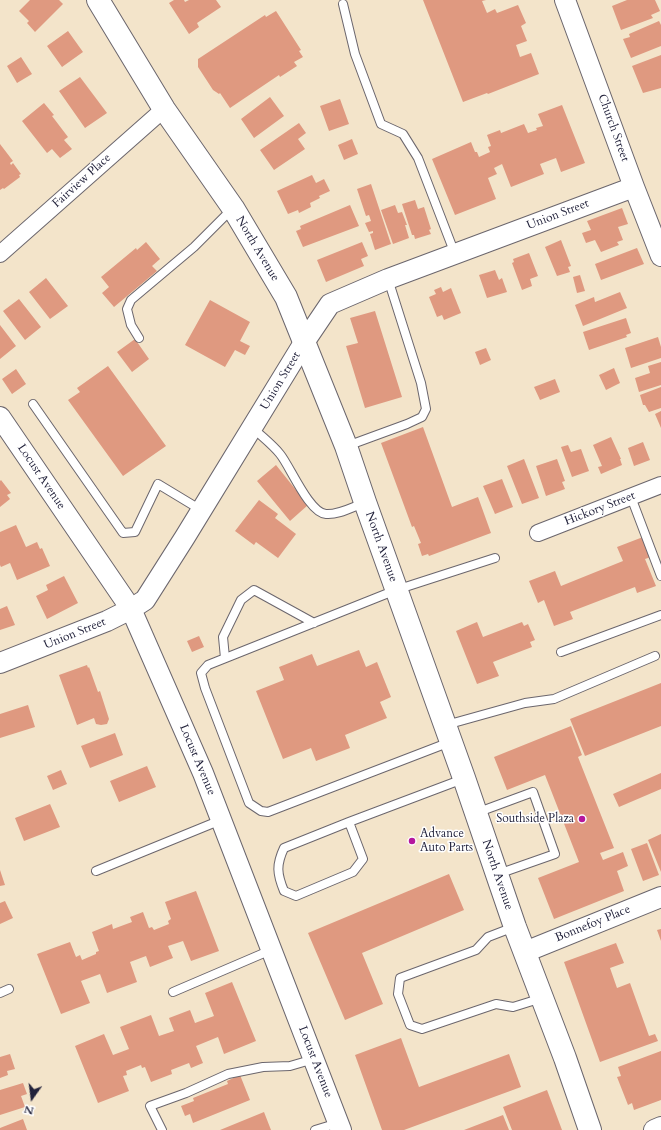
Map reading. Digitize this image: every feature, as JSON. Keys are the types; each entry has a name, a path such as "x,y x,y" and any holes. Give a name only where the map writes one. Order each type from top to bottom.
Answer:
{"main road":[{"name":"North Avenue","path":"98,0 164,108 233,208 286,297 346,446 515,926 565,1058 590,1130"}],"street":[{"name":"Church Street","path":"565,0 661,256"},
{"name":"Fairview Place","path":"0,254 164,108"},
{"name":"Union Street","path":"0,664 107,621 145,600 330,304 388,279 634,187"},
{"name":"Locust Avenue","path":"0,417 131,609 203,773 340,1127"},
{"name":"Hickory Street","path":"538,533 661,485"},
{"name":"Bonnefoy Place","path":"525,952 661,897"},
{"path":"654,1130 661,1127"}],"lane":[{"path":"343,4 355,54 381,124 403,134 418,158 455,254"},
{"path":"139,338 131,325 127,309 131,300 194,247 233,208"},
{"path":"346,446 408,424 422,417 426,409 421,383 388,279"},
{"path":"33,404 122,533 135,532 158,484 202,510"},
{"path":"253,428 280,454 309,501 320,512 324,514 336,514 365,502"},
{"path":"632,497 661,576"},
{"path":"495,558 396,590 208,665 201,673 205,688 249,803 261,811 268,812 448,733 525,703 554,699 655,656"},
{"path":"226,658 223,637 241,600 254,590 314,623"},
{"path":"561,652 661,615"},
{"path":"349,822 363,859 353,872 296,896 284,891 278,877 279,859 284,848 349,822 464,778"},
{"path":"476,813 533,792 555,854 497,875"},
{"path":"96,871 221,820"},
{"path":"515,926 488,937 476,950 400,978 398,994 410,1025 422,1029 496,1004 513,1008 542,998"},
{"path":"173,992 272,950"},
{"path":"0,993 9,989"},
{"path":"162,1130 150,1106 186,1093 228,1074 263,1067 290,1066 314,1060"},
{"path":"314,1130 340,1127"}],"building":[{"path":"30,0 59,0 63,4 35,32 27,23 29,21 19,11"},
{"path":"174,0 184,0 185,2 189,0 216,0 221,7 197,23 199,27 189,34 169,3"},
{"path":"423,0 486,0 482,1 487,13 495,9 497,13 518,5 526,23 521,26 527,41 516,45 520,57 531,53 539,74 463,102"},
{"path":"627,0 655,0 660,11 651,15 653,18 621,30 612,6"},
{"path":"276,11 301,50 299,51 303,57 294,62 297,66 280,77 279,75 230,108 220,93 219,94 213,90 198,67 198,59 265,15 266,17"},
{"path":"659,21 661,25 661,46 631,58 623,39 630,37 629,34"},
{"path":"68,31 83,52 62,67 47,46"},
{"path":"661,55 661,88 643,93 632,66"},
{"path":"21,57 32,74 17,83 7,66"},
{"path":"80,77 107,113 85,128 59,91"},
{"path":"270,97 284,116 254,138 241,119"},
{"path":"340,99 349,124 329,131 320,106"},
{"path":"44,103 54,115 52,116 68,137 64,140 72,149 60,158 52,149 47,153 22,121"},
{"path":"562,105 585,163 561,172 556,158 540,164 544,174 511,187 502,164 494,168 497,174 488,178 496,199 455,215 432,159 471,142 479,157 490,152 488,147 491,146 487,135 500,130 501,133 524,124 528,133 537,130 536,128 543,126 538,114"},
{"path":"299,123 306,133 298,139 305,149 274,170 260,150"},
{"path":"352,139 358,154 344,160 338,145"},
{"path":"0,144 13,161 10,163 11,165 13,163 21,174 19,175 20,177 4,189 3,188 0,190"},
{"path":"312,175 316,183 324,179 330,191 319,196 320,198 310,203 311,207 299,213 298,210 288,214 277,191"},
{"path":"371,184 391,244 375,250 370,234 373,233 373,231 369,232 365,223 371,221 369,215 366,216 357,189"},
{"path":"415,200 418,209 424,207 431,229 429,230 431,234 415,239 414,235 412,235 402,204"},
{"path":"350,205 359,226 303,247 296,231 301,229 300,226"},
{"path":"395,205 398,213 402,212 407,225 405,225 409,238 393,244 381,210"},
{"path":"622,208 628,224 618,227 623,240 617,242 619,245 601,252 595,240 586,243 582,233 591,230 587,221"},
{"path":"561,240 571,266 568,267 570,272 557,276 545,247"},
{"path":"146,242 160,259 152,266 157,271 114,307 102,293 109,287 101,277 136,248 137,250"},
{"path":"362,242 368,256 361,259 364,266 326,282 317,260"},
{"path":"637,248 644,264 601,280 595,264"},
{"path":"529,253 538,276 530,279 532,286 522,290 512,263 514,262 513,259"},
{"path":"495,270 499,280 502,278 507,292 487,298 479,275"},
{"path":"580,275 585,291 577,293 573,277"},
{"path":"46,278 68,306 50,319 29,292"},
{"path":"441,287 443,292 451,288 461,313 444,320 442,315 437,317 429,297 436,294 434,290"},
{"path":"620,292 627,308 583,326 575,305 594,297 595,302"},
{"path":"19,299 41,327 25,340 3,311"},
{"path":"210,300 250,322 240,341 250,346 245,355 235,350 225,367 185,345"},
{"path":"375,311 402,397 365,408 346,346 358,343 350,318"},
{"path":"626,318 631,333 626,335 627,337 589,350 583,332"},
{"path":"0,325 16,346 0,359"},
{"path":"658,337 661,347 661,358 631,368 625,348"},
{"path":"135,339 149,359 132,372 117,352"},
{"path":"486,348 491,360 480,365 475,352"},
{"path":"661,362 661,385 639,392 635,378 650,373 648,366"},
{"path":"108,366 166,446 123,476 68,400 80,392 77,388"},
{"path":"614,368 620,383 606,390 599,375"},
{"path":"16,369 26,384 12,394 2,379"},
{"path":"555,379 560,392 540,400 534,387"},
{"path":"661,387 661,408 649,412 645,405 643,405 640,395"},
{"path":"661,411 661,428 655,414"},
{"path":"423,427 452,507 478,497 491,533 429,556 428,554 422,556 418,544 421,543 414,526 412,527 381,443"},
{"path":"611,437 621,459 622,465 601,474 598,467 602,466 593,445"},
{"path":"643,442 650,460 634,466 628,448"},
{"path":"568,445 571,452 581,449 589,471 572,477 561,447"},
{"path":"524,459 539,498 522,504 507,466"},
{"path":"557,459 565,481 562,482 565,489 546,496 536,466"},
{"path":"276,465 308,505 290,521 257,481"},
{"path":"502,479 513,507 495,514 483,486"},
{"path":"1,480 11,493 7,495 10,499 0,507 0,481"},
{"path":"259,500 278,514 275,518 296,534 278,558 256,542 254,545 235,531"},
{"path":"16,525 26,547 37,542 40,549 42,548 50,566 17,580 10,563 1,567 0,565 0,532"},
{"path":"643,537 651,557 645,559 656,586 637,593 635,587 570,612 573,619 554,626 544,600 538,603 529,581 555,571 561,586 623,561 617,547"},
{"path":"64,576 78,603 47,619 36,596 48,590 46,585"},
{"path":"7,606 15,625 0,630 0,609"},
{"path":"477,622 483,637 522,622 524,626 528,624 535,640 530,642 532,647 493,662 499,676 477,684 456,631"},
{"path":"199,636 204,647 192,652 187,641"},
{"path":"359,650 366,667 377,662 391,697 380,702 387,718 345,735 350,748 316,761 311,748 283,759 256,691 284,680 279,667 312,654 317,666"},
{"path":"87,665 98,692 100,691 109,719 107,724 96,724 94,718 77,725 59,675"},
{"path":"661,683 661,726 585,756 570,719"},
{"path":"28,705 35,727 0,738 0,714"},
{"name":"Southside Plaza","path":"571,726 582,755 578,757 614,848 600,853 603,860 623,852 628,866 617,871 624,891 554,919 538,878 579,862 545,775 507,790 494,757"},
{"path":"115,733 123,755 90,768 81,746"},
{"path":"147,766 156,787 119,802 110,781"},
{"path":"61,770 67,784 53,790 47,776"},
{"path":"661,773 661,789 619,807 613,794"},
{"path":"50,804 60,827 24,841 15,818"},
{"path":"661,834 661,872 648,840"},
{"path":"647,843 659,875 643,881 631,849"},
{"path":"0,870 5,885 0,886"},
{"path":"449,874 464,910 362,953 383,1004 345,1020 308,933"},
{"path":"196,891 219,951 191,961 183,941 168,946 173,958 150,967 146,956 130,962 137,982 107,993 100,974 81,981 90,1003 61,1014 37,954 70,942 76,957 80,955 82,960 96,954 96,952 99,951 92,932 112,924 113,929 132,922 130,917 143,912 149,928 152,927 154,930 169,924 168,921 171,919 165,902"},
{"path":"5,901 13,918 0,924 0,903"},
{"path":"661,929 661,941 657,930"},
{"path":"616,943 624,963 610,968 617,988 630,983 649,1036 655,1034 658,1041 600,1062 564,962"},
{"path":"232,982 256,1041 224,1054 218,1037 196,1046 203,1063 191,1068 189,1063 171,1070 172,1074 151,1082 145,1067 142,1068 141,1065 126,1071 127,1075 123,1076 129,1091 98,1103 75,1046 104,1034 113,1055 129,1049 120,1027 151,1015 159,1036 174,1031 169,1018 190,1010 195,1023 214,1016 205,993"},
{"path":"401,1038 419,1087 509,1054 521,1087 404,1130 382,1130 355,1055"},
{"path":"661,1051 661,1100 634,1110 632,1103 628,1105 617,1077 621,1076 618,1067"},
{"path":"10,1054 15,1069 7,1071 8,1075 0,1078 0,1057"},
{"path":"240,1075 250,1100 193,1123 190,1114 185,1116 181,1106 194,1101 193,1098 228,1084 227,1081"},
{"path":"23,1083 27,1094 21,1096 25,1107 0,1115 0,1090"},
{"path":"547,1090 562,1130 512,1130 503,1107"},
{"path":"264,1112 271,1130 220,1130"},
{"path":"503,1115 509,1130 464,1130"},
{"path":"23,1119 27,1130 0,1130 0,1128"}],"place":[{"name":"Southside Plaza","path":"582,819"},
{"name":"Advance Auto Parts","path":"412,841"}]}
